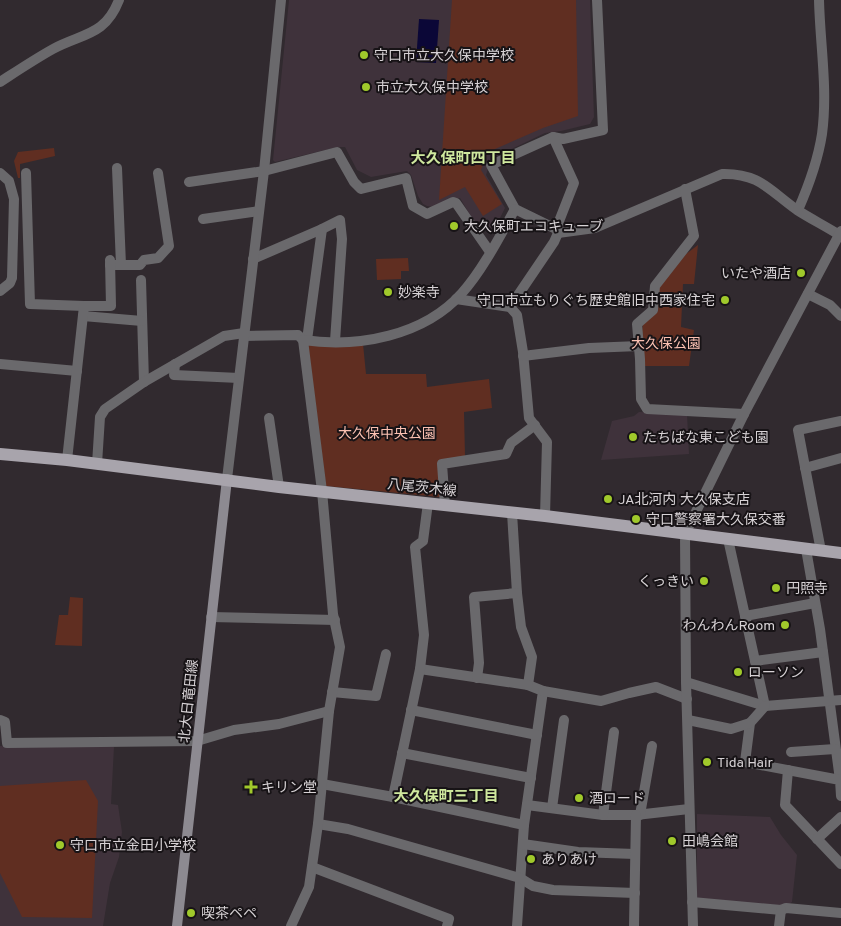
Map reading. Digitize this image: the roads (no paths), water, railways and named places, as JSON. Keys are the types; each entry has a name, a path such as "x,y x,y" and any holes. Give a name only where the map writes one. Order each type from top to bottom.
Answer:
{"main road":[{"name":"八尾茨木線","path":"0,454 67,460 280,487 545,516 841,553"},
{"name":"北大日竜田線","path":"177,926 227,479"}],"street":[{"path":"0,82 54,48 89,34 105,24 115,11 119,0"},
{"path":"227,479 264,171 281,0"},
{"path":"597,0 603,130 563,139 553,137 491,165 515,210 557,231 595,228 722,174 738,173 764,184 798,210 840,234 744,414 685,534 686,682 693,926"},
{"path":"798,210 809,183 822,134 824,95 819,0"},
{"path":"510,307 554,242 574,183 553,137"},
{"path":"189,182 264,171 337,152 354,182 361,189 406,178 413,206 427,214 453,202 456,203 490,252"},
{"path":"116,168 121,265"},
{"path":"0,173 9,182 14,199 12,275 10,284 0,291"},
{"path":"26,173 30,304 142,321"},
{"path":"84,311 112,306 110,262 121,265 140,264 144,260 158,258 169,246 158,173"},
{"path":"685,189 694,236 655,286 653,310 637,324 641,398 647,409 744,414"},
{"path":"97,464 100,417 105,409 144,382 224,336 244,334 298,335 305,340 361,341 392,335 428,321 448,307 463,292 515,210"},
{"path":"203,219 259,211"},
{"path":"253,259 340,220 342,239 335,341"},
{"path":"291,926 309,887 318,824 329,711 340,647 334,620 305,340 322,229"},
{"path":"12,275 28,276"},
{"path":"141,280 144,382"},
{"path":"808,294 830,305 841,316"},
{"path":"456,300 510,307 517,315 529,418 547,442 545,516"},
{"path":"67,460 84,311"},
{"path":"523,356 588,348 639,346"},
{"path":"0,364 77,371"},
{"path":"174,364 174,375 239,378"},
{"path":"270,418 280,487"},
{"path":"821,551 798,430 841,421"},
{"path":"445,505 442,464 506,454 512,443 535,425"},
{"path":"805,468 841,458"},
{"path":"393,797 420,669 424,635 415,548 423,541 428,503"},
{"path":"512,513 521,627 532,657 528,686"},
{"path":"728,540 765,706"},
{"path":"806,549 823,652 841,796"},
{"path":"477,678 479,663 474,597 517,593"},
{"path":"745,616 815,602"},
{"path":"211,617 334,620"},
{"path":"755,661 823,652"},
{"path":"332,692 376,696 386,654"},
{"path":"420,669 528,686 543,691 601,701 629,692 656,687 687,699"},
{"path":"686,682 765,706 841,700"},
{"path":"517,926 524,825 543,691"},
{"path":"688,720 731,729 750,723 765,706"},
{"path":"411,710 537,735"},
{"path":"0,720 5,722 7,743 197,742 234,730 279,724 329,711"},
{"path":"552,808 564,720"},
{"path":"750,723 745,762 840,780"},
{"path":"603,815 614,732"},
{"path":"634,926 635,854 638,815 652,746"},
{"path":"791,752 835,749"},
{"path":"402,753 531,778"},
{"path":"788,770 785,805 841,864"},
{"path":"322,784 524,825"},
{"path":"527,805 603,815 638,815 689,809"},
{"path":"817,839 841,817"},
{"path":"318,824 348,829 520,878 533,886 553,890 635,893"},
{"path":"523,844 578,852 635,854"},
{"path":"312,867 449,919 447,926"},
{"path":"692,902 841,913"},
{"path":"780,926 782,910"}],"place":[{"name":"守口市立大久保中学校","path":"364,55"},
{"name":"市立大久保中学校","path":"366,87"},
{"name":"大久保町エコキューブ","path":"454,226"},
{"name":"いたや酒店","path":"801,273"},
{"name":"妙楽寺","path":"388,292"},
{"name":"守口市立もりぐち歴史館旧中西家住宅","path":"725,300"},
{"name":"たちばな東こども園","path":"633,437"},
{"name":"JA北河内 大久保支店","path":"608,499"},
{"name":"守口警察署大久保交番","path":"636,519"},
{"name":"くっきい","path":"704,581"},
{"name":"円照寺","path":"776,588"},
{"name":"わんわんRoom","path":"785,625"},
{"name":"ローソン","path":"738,672"},
{"name":"Tida Hair","path":"707,762"},
{"name":"キリン堂","path":"251,787"},
{"name":"酒ロード","path":"579,798"},
{"name":"田嶋会館","path":"672,841"},
{"name":"守口市立金田小学校","path":"60,845"},
{"name":"ありあけ","path":"531,859"},
{"name":"喫茶ペペ","path":"191,913"}],"district":[{"name":"大久保町四丁目","path":"463,158"},
{"name":"大久保町三丁目","path":"446,796"}],"park label":[{"name":"大久保公園","path":"666,343"},
{"name":"大久保中央公園","path":"387,433"}]}
